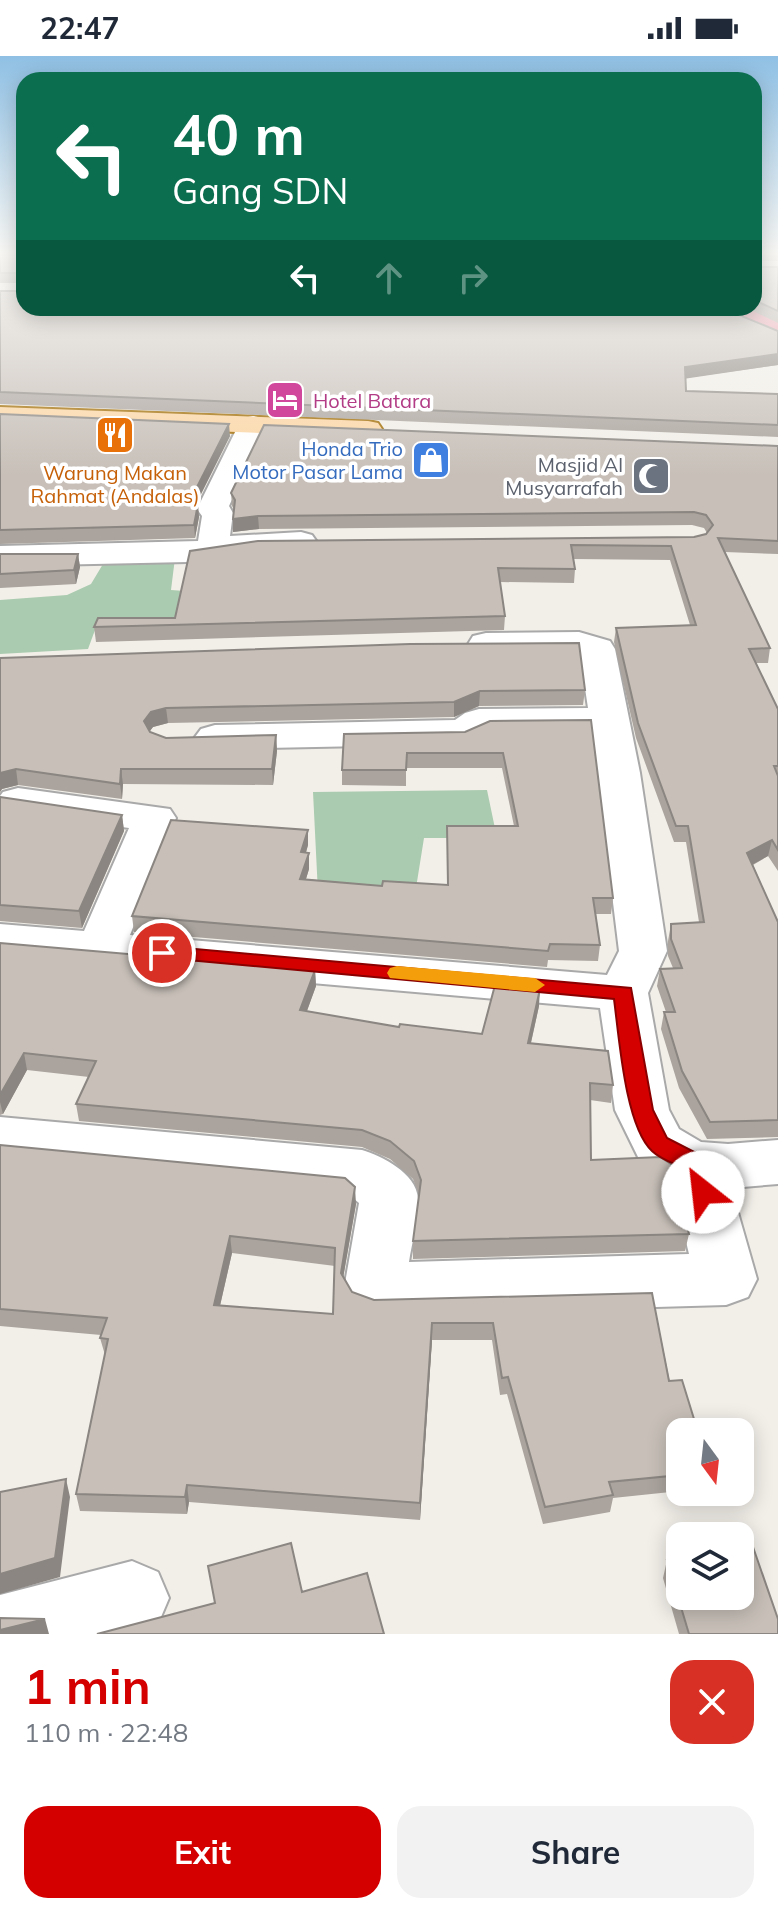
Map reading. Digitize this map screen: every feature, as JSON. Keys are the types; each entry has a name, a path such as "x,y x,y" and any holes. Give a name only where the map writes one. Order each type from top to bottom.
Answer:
{"main road":[{"path":"0,415 390,430"}],"street":[{"path":"213,547 219,520 218,513 212,509 253,424"},
{"path":"0,556 188,552 259,542 334,541"},
{"path":"456,645 591,645 597,649 643,951 623,993 642,1110 659,1144 696,1164 728,1166 778,1162"},
{"path":"184,738 464,732 479,721 609,720"},
{"path":"18,801 155,818 101,948"},
{"path":"0,940 623,993"},
{"path":"0,1138 362,1172 389,1196 375,1289 726,1279 696,1164"},
{"path":"0,1633 132,1598"}],"green space":[{"path":"175,558 171,590 198,592 178,616 140,629 95,630 88,649 0,654 0,600 67,595 91,584 106,559"},
{"path":"487,790 497,838 424,838 416,888 318,893 313,792"}],"building":[{"path":"0,329 778,331 778,354 685,367 686,391 778,394 778,425 0,392"},
{"path":"0,414 229,424 193,495 198,504 194,525 0,530"},
{"path":"264,425 778,446 778,541 718,538 770,648 749,649 778,709 778,766 774,766 778,776 778,850 772,840 747,853 778,922 778,1120 710,1122 682,1071 664,1012 675,1012 660,969 682,968 671,939 671,924 704,922 688,826 676,826 638,723 616,628 696,625 671,546 571,545 575,569 498,568 505,616 94,627 98,618 175,618 190,551 258,541 694,537 706,534 713,525 706,515 694,512 258,516 233,519 235,500 231,493"},
{"path":"0,554 78,554 74,570 0,574"},
{"path":"579,643 585,690 480,691 454,702 166,708 151,712 144,721 150,732 166,738 276,735 272,769 121,769 120,784 16,769 0,773 0,658 410,644"},
{"path":"591,720 613,898 593,898 600,945 550,944 548,951 132,916 171,820 308,830 301,852 309,853 300,879 382,886 383,881 448,885 447,826 518,826 503,753 407,753 406,770 342,770 344,734 465,732 490,721"},
{"path":"0,797 122,815 79,911 0,905"},
{"path":"0,943 315,970 300,1010 399,1027 400,1024 482,1034 495,985 540,989 528,1043 608,1051 613,1085 590,1083 591,1160 660,1157 671,1164 689,1234 413,1241 421,1180 414,1161 390,1141 362,1130 76,1104 96,1061 24,1053 0,1095"},
{"path":"0,1145 345,1178 355,1187 341,1273 352,1292 374,1300 652,1293 669,1381 682,1380 694,1418 666,1418 666,1476 609,1482 613,1495 545,1507 508,1377 502,1378 493,1323 432,1323 420,1503 187,1485 185,1497 76,1494 108,1339 100,1338 107,1318 0,1309","holes":["230,1236 335,1248 333,1314 214,1305"]},
{"path":"66,1479 55,1558 0,1574 0,1492"},
{"path":"291,1543 302,1592 367,1573 384,1634 97,1634 215,1603 208,1566"},
{"path":"754,1550 778,1619 778,1634 689,1634 682,1610 754,1610"},
{"path":"0,1618 45,1619 0,1630"}],"slow traffic":[{"path":"397,973 535,985"}],"place":[{"name":"Hotel Batara","path":"285,400"},
{"name":"Warung Makan Rahmat (Andalas)","path":"115,435"},
{"name":"Honda Trio Motor Pasar Lama","path":"431,460"},
{"name":"Masjid Al Musyarrafah","path":"651,476"}],"route":[{"path":"162,953 623,993 642,1110 659,1144 696,1164 703,1192"}]}
